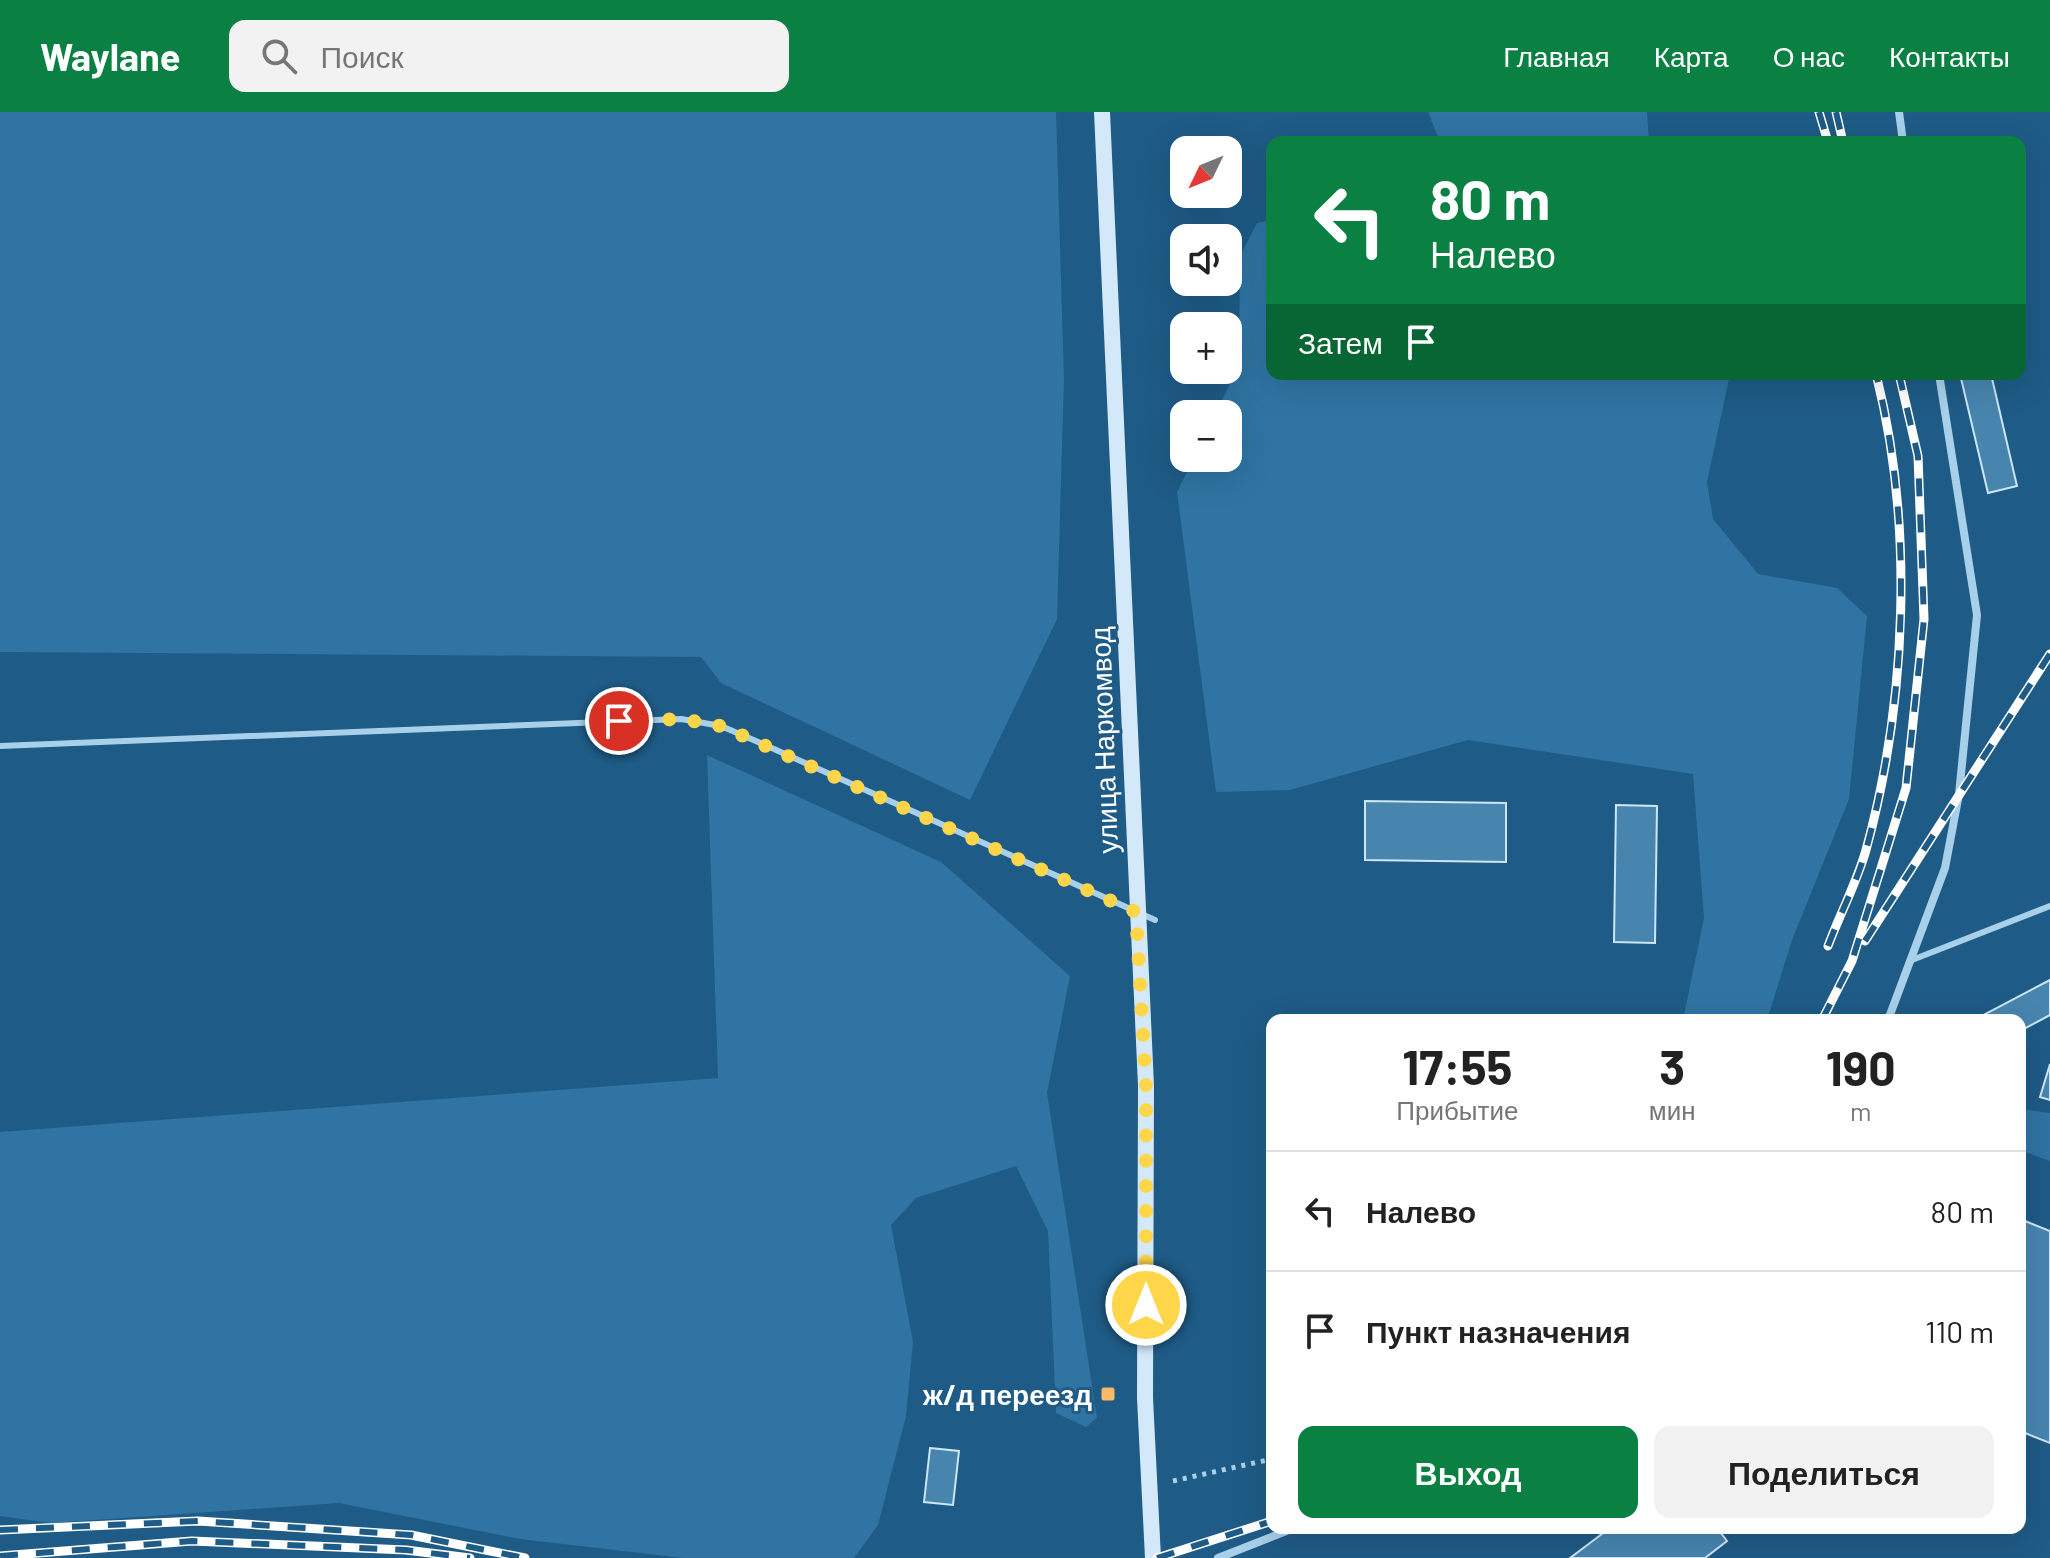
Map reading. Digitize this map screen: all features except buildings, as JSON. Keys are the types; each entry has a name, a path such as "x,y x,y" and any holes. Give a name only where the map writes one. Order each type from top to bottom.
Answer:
{"street":[{"name":"улица Наркомвод","path":"1102,112 1146,1086 1148,1485 1153,1558"},
{"path":"1899,112 1902,136"},
{"path":"1890,1014 1945,868 1959,794 1977,615 1940,380"},
{"path":"1218,1558 1279,1534"}],"lane":[{"path":"0,746 681,719 721,726 1155,920"},
{"path":"1912,960 2050,906"}],"path":[{"path":"1148,1485 1206,1476 1266,1461"}],"shaded area":[{"path":"0,112 1056,112 1064,379 1057,619 970,800 721,683 701,657 0,652"},
{"path":"1428,112 1647,112 1649,136 1438,136"},
{"path":"1266,221 1266,380 1729,380 1707,482 1713,519 1758,574 1837,588 1867,616 1849,799 1792,940 1769,1014 1684,1014 1704,918 1693,774 1468,740 1290,790 1216,792 1177,492 1187,472 1242,472 1242,400 1222,400 1230,384 1242,384 1242,312 1239,312 1242,252 1257,223"},
{"path":"707,755 941,862 1070,976 1047,1093 1097,1418 1086,1427 1056,1413 1048,1231 1016,1166 916,1198 891,1225 913,1342 906,1416 878,1525 854,1558 683,1558 520,1539 339,1503 51,1523 0,1516 0,1132 718,1078"},
{"path":"2026,1110 2050,1113 2050,1161 2026,1152"}],"railway":[{"path":"1819,112 1826,136"},
{"path":"1836,112 1842,136"},
{"path":"1828,946 1866,850 1880,793 1897,673 1901,612 1896,491 1877,380"},
{"path":"1825,1014 1852,961 1906,788 1924,619 1918,456 1900,380"},
{"path":"1865,941 2050,654"},
{"path":"0,1530 198,1521 411,1535 525,1558"},
{"path":"1157,1558 1266,1523"},
{"path":"0,1556 192,1541 406,1550 470,1558"}],"place":[{"name":"ж/д переезд","path":"1108,1394"}],"route":[{"path":"619,721 681,719 721,726 1136,912 1146,1086 1146,1305"}]}
